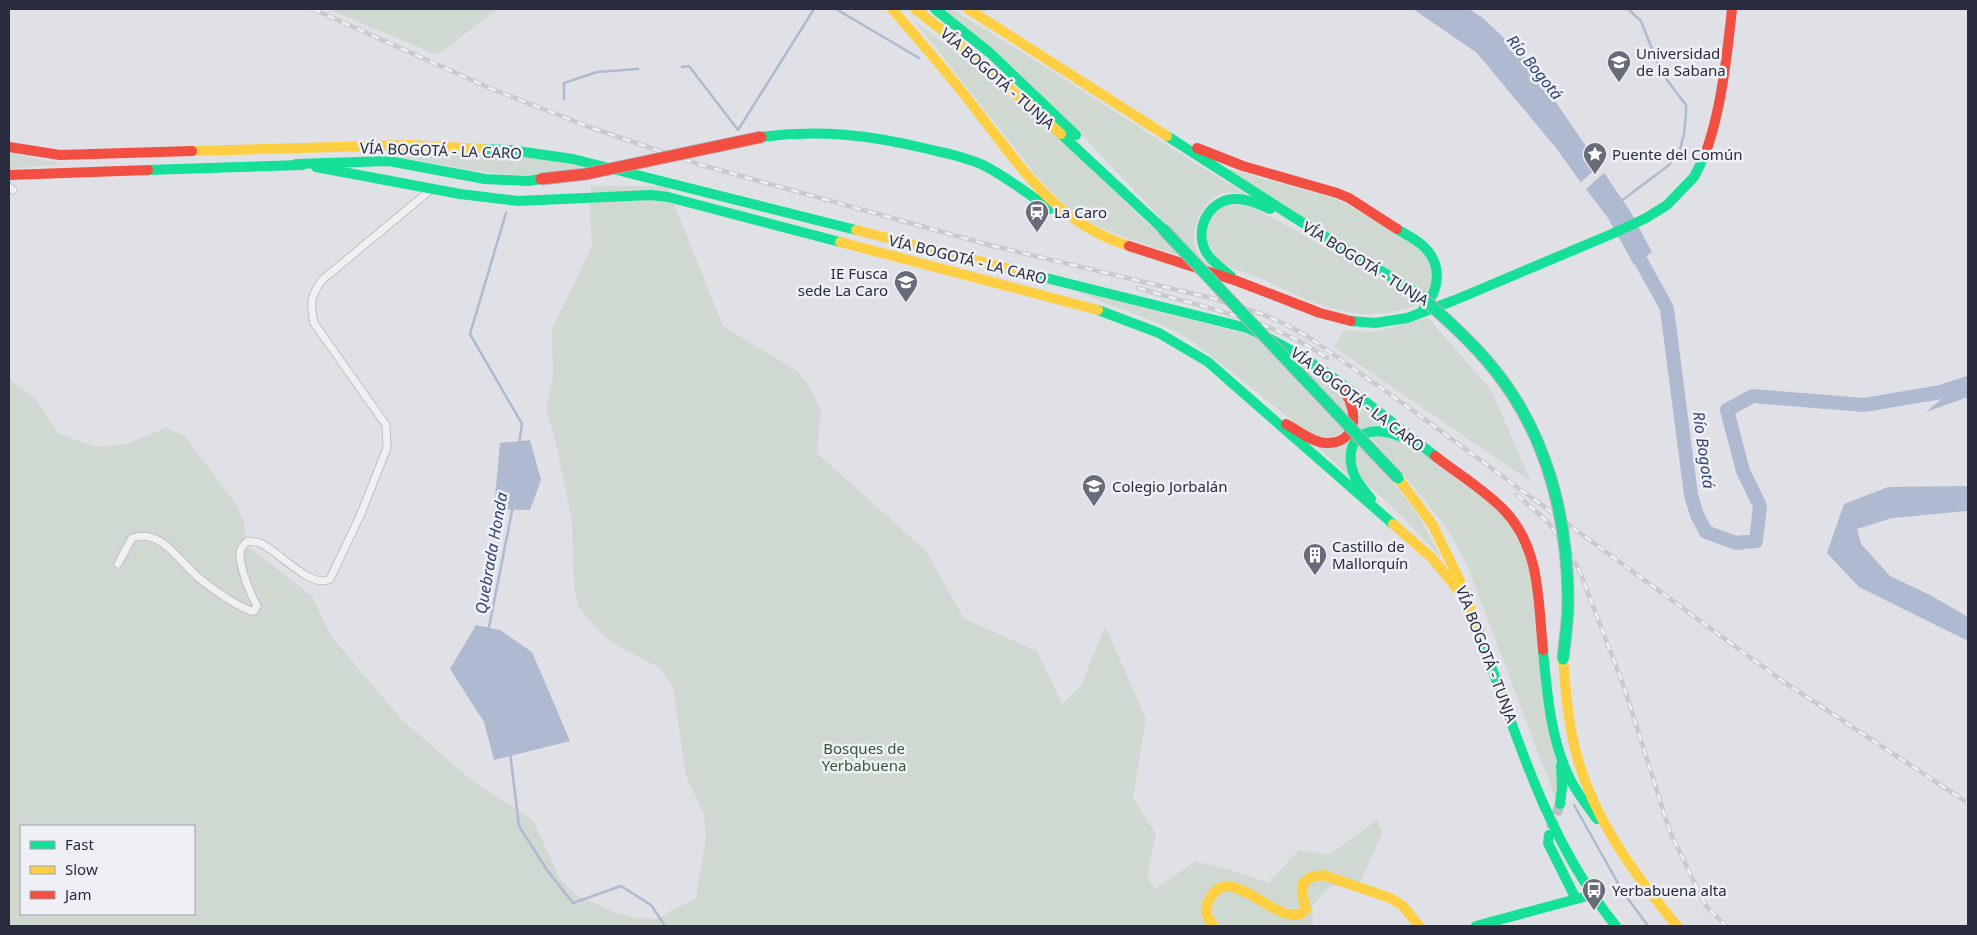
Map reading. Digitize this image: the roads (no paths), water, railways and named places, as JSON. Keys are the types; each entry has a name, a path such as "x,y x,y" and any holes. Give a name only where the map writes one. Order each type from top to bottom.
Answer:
{"main road":[{"path":"892,9 928,49 1033,182 1058,208 1091,230"},
{"name":"VÍA BOGOTÁ - TUNJA","path":"915,9 951,37 1031,106 1163,229 1398,478 1432,524 1461,583 1545,810 1568,858 1591,895 1616,926"},
{"path":"936,9 964,31 1013,75 1087,145 1163,229"},
{"name":"VÍA BOGOTÁ - TUNJA","path":"968,9 1417,293 1462,332 1488,361 1517,401 1543,454 1561,511 1569,570 1570,600 1563,659 1567,710 1577,760 1596,808 1621,852 1644,888 1677,926"},
{"path":"296,164 389,161 485,179 541,179 586,174 760,137 785,133 827,131 890,141 953,155 986,166 1025,190 1050,209 1127,246 1237,281 1320,313 1343,320 1375,323 1399,320 1455,300 1614,233 1646,218 1677,197 1694,176 1705,157 1714,130 1727,54 1732,9"},
{"path":"1131,112 1177,138 1218,157 1349,198 1421,244 1430,253 1438,275 1434,296 1420,313"},
{"name":"VÍA BOGOTÁ - LA CARO","path":"9,147 60,156 409,145 510,150 574,159 1247,328 1288,347 1326,373 1498,504 1521,530 1531,554 1536,577 1546,671 1556,736 1563,762 1575,787 1621,852"},
{"name":"VÍA BOGOTÁ - LA CARO","path":"9,175 296,164 460,194 518,201 651,195 668,197 1070,302 1128,320 1173,339 1208,362 1432,558 1469,604"},
{"path":"1237,281 1221,269 1204,249 1201,237 1202,225 1213,207 1230,199 1239,199 1296,218"},
{"path":"1272,417 1325,443 1334,442 1343,437 1351,430 1355,422 1352,400 1326,373"},
{"path":"1386,518 1359,483 1353,472 1351,456 1354,446 1364,434 1382,429 1392,431 1460,476"},
{"path":"1556,736 1562,780 1560,804"},
{"path":"1549,835 1548,844 1576,899"},
{"path":"1214,926 1204,910 1206,902 1214,891 1230,888 1245,893 1280,916 1294,919 1300,917 1306,910 1302,893 1304,883 1311,877 1323,875 1390,898 1402,905 1419,926"},
{"path":"1476,926 1591,895"}],"street":[{"path":"118,564 132,538 145,536 157,540 170,548 197,577 251,611 254,611 257,606 246,579 240,554 243,545 248,542 261,544 304,574 326,582 330,579 360,516 387,448 386,425 314,323 311,309 312,294 322,280 433,188"}],"water":[{"path":"1413,9 1469,9 1483,18 1528,61 1630,211 1652,252 1634,265 1608,218 1556,148 1477,53"},
{"path":"1968,377 1968,397 1926,412"},
{"path":"530,440 541,480 530,510 494,509 500,443"},
{"path":"1968,486 1968,511 1892,518 1857,529 1861,544 1890,576 1930,595 1968,617 1968,641 1859,587 1827,553 1844,504 1888,487"},
{"path":"476,625 500,630 532,652 570,741 494,760 484,722 450,669"}],"waterway":[{"name":"Quebrada Honda","path":"682,67 689,66 738,130 814,9"},
{"name":"Quebrada Honda","path":"836,9 919,58"},
{"path":"1620,202 1669,165 1679,153 1684,134 1686,114 1686,105 1661,72 1641,21 1628,9"},
{"name":"Quebrada Honda","path":"564,99 564,83 597,72 638,69"},
{"name":"Quebrada Honda","path":"506,213 470,334 522,424 519,444"},
{"name":"Río Bogotá","path":"1633,243 1640,260 1667,309 1691,495 1697,515 1706,532 1736,543 1756,541 1760,506 1743,471 1727,410 1753,396 1864,405 1941,392 1968,383"},
{"name":"Quebrada Honda","path":"490,631 489,627 513,506"},
{"name":"Quebrada Honda","path":"510,752 519,826 547,870 573,903 621,886 651,905 665,926"},
{"path":"1574,805 1623,892 1648,926"}],"tunnel":[{"path":"1551,829 1560,804"}],"railway":[{"path":"313,9 492,89 589,127 698,164 989,245 1211,298 1262,314 1285,324 1310,338 1394,397 1781,680 1968,803"},
{"path":"1138,288 1211,308 1259,324 1283,333 1327,358"},
{"path":"1517,495 1548,522 1570,553 1580,572 1624,687 1670,832 1706,906 1726,926"}],"place":[{"name":"Universidad de la Sabana","path":"1619,83"},
{"name":"Puente del Común","path":"1595,175"},
{"name":"La Caro","path":"1037,233"},
{"name":"IE Fusca sede La Caro","path":"906,303"},
{"name":"Colegio Jorbalán","path":"1094,507"},
{"name":"Castillo de Mallorquín","path":"1315,576"},
{"name":"Yerbabuena alta","path":"1594,911"}],"park label":[{"name":"Bosques de Yerbabuena","path":"864,756"}]}
